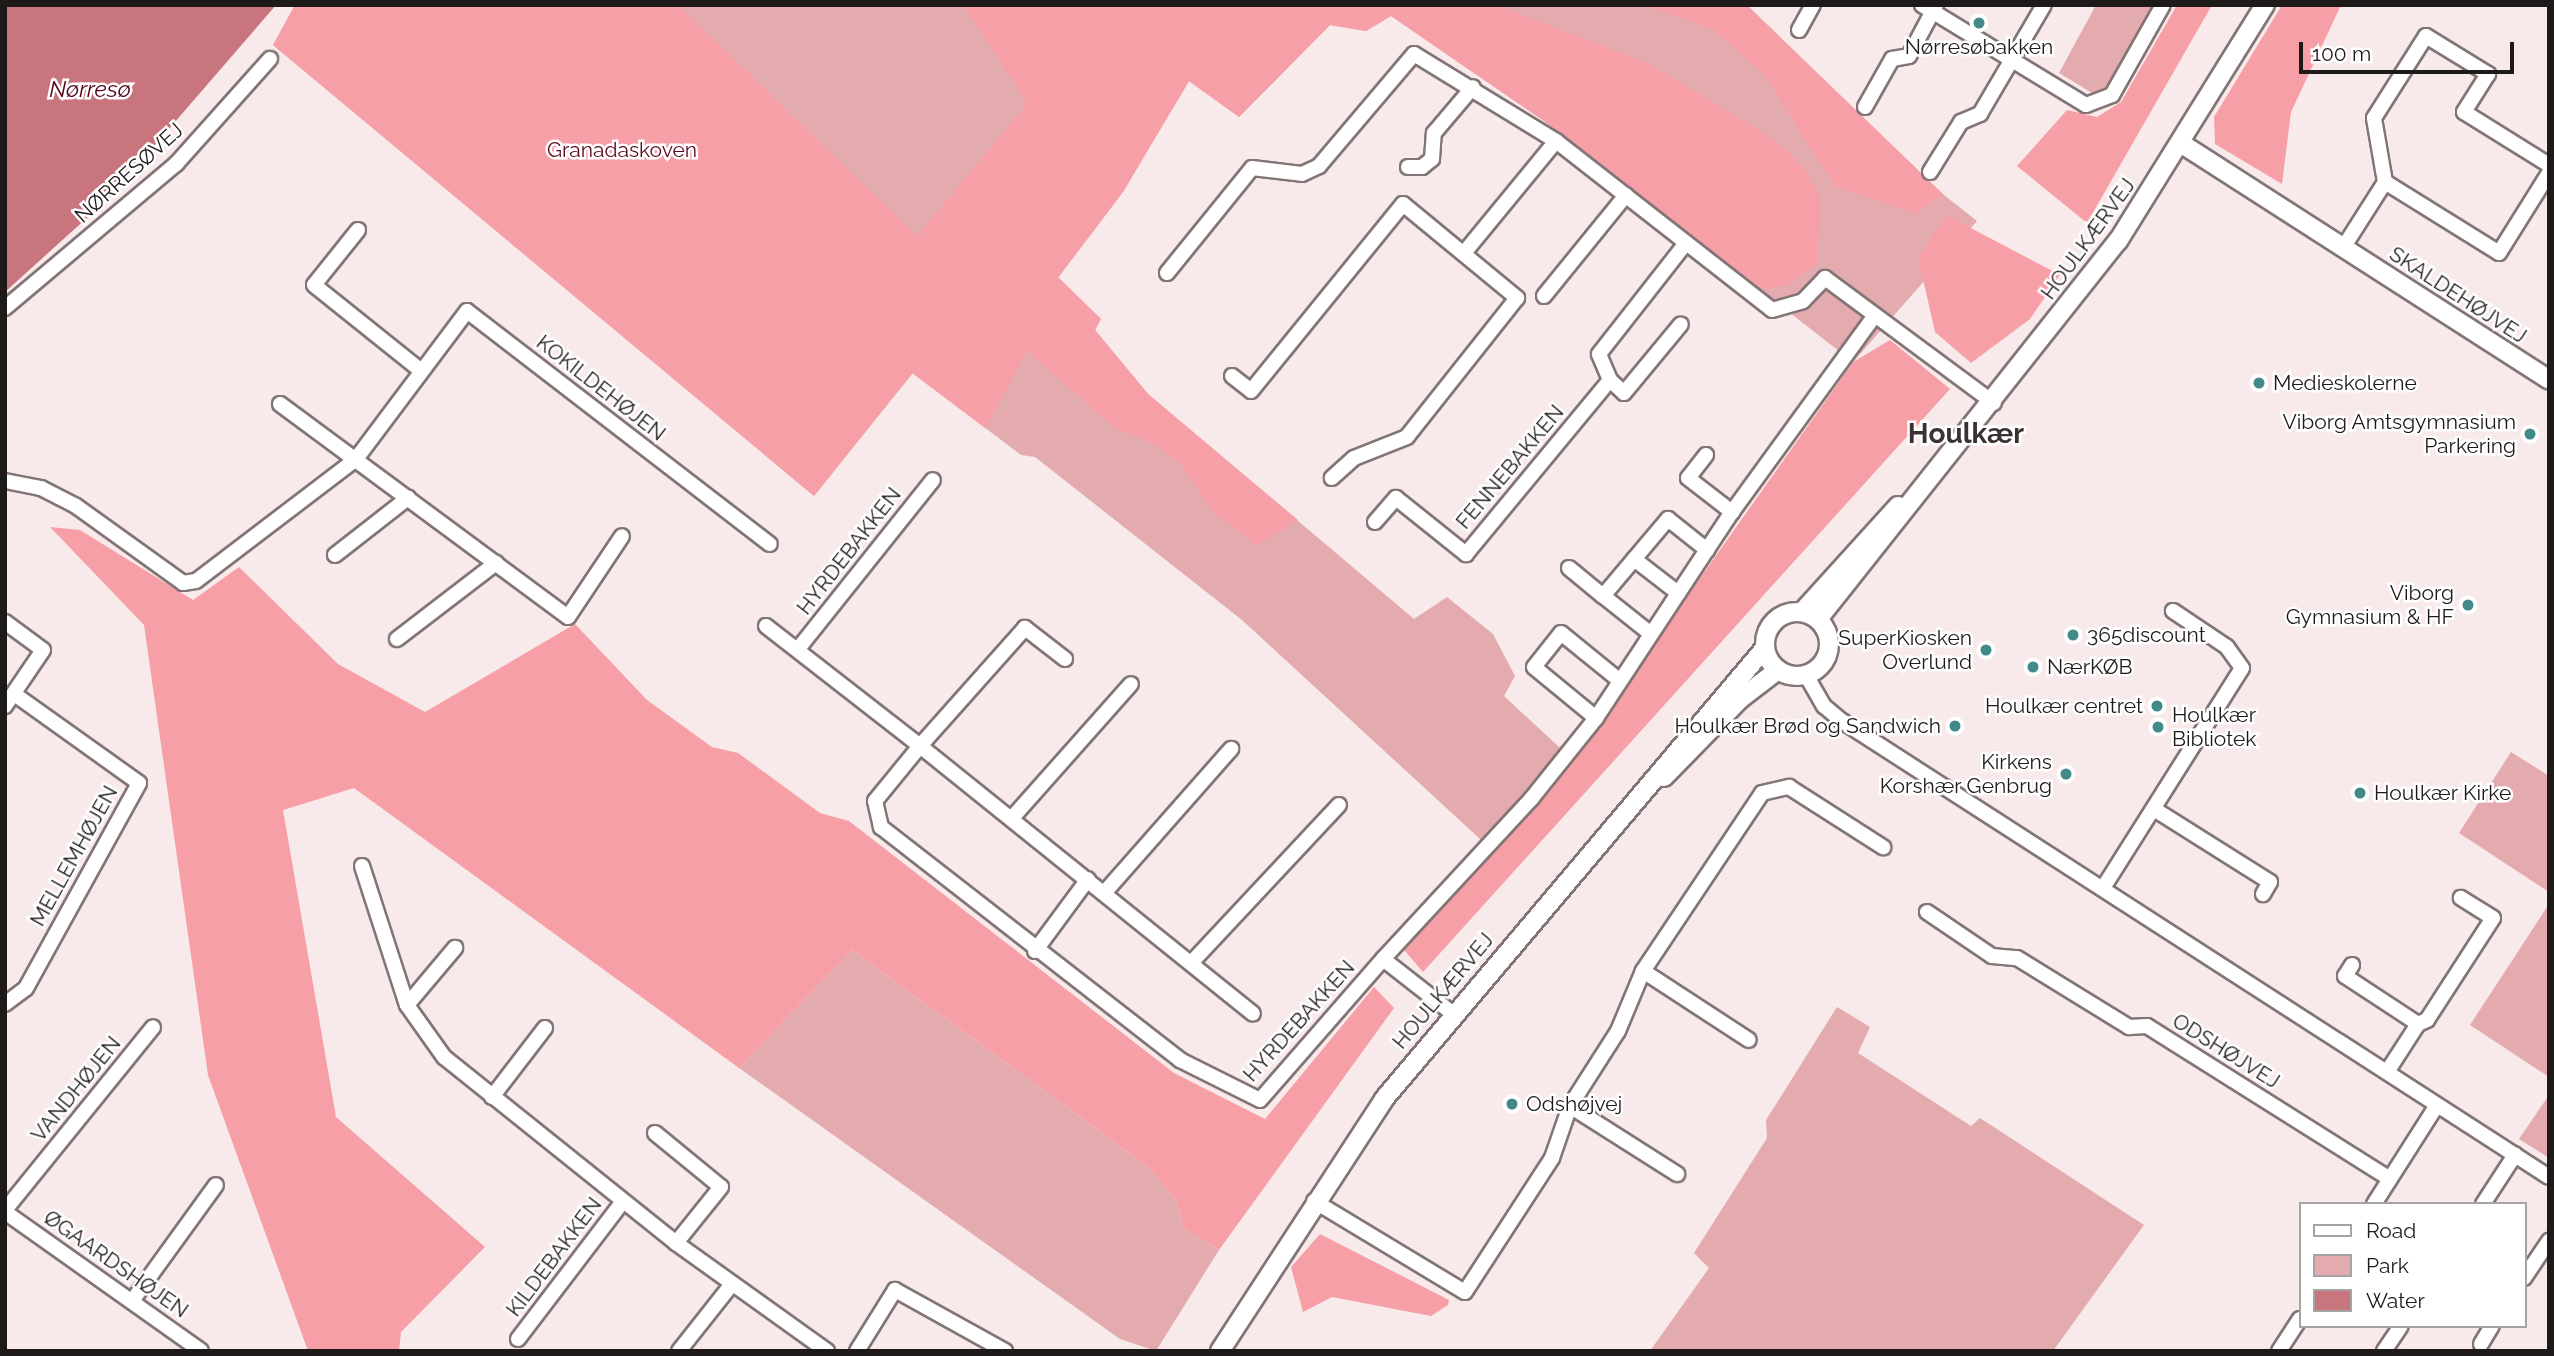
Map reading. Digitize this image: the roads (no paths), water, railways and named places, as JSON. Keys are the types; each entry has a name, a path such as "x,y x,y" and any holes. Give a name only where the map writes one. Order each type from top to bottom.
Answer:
{"street":[{"path":"1799,30 1813,5"},
{"path":"1930,172 1961,122 1980,114 2044,5"},
{"path":"1866,107 1892,59 1909,56 1930,7 2086,105 2100,103 2112,94 2163,5"},
{"name":"HOULKÆRVEJ","path":"1810,615 1994,403 2182,144 2265,5"},
{"path":"2343,248 2385,182 2374,118 2426,36 2488,74 2464,112 2549,166"},
{"path":"1167,273 1252,168 1302,174 1319,166 1414,54 1473,87 1556,141 1772,310 1802,301 1825,278 1994,403"},
{"name":"NØRRESØVEJ","path":"5,308 176,164 271,59"},
{"path":"1408,167 1422,167 1432,159 1434,133 1473,87"},
{"path":"1464,253 1556,141"},
{"name":"SKALDEHØJVEJ","path":"2182,144 2549,380"},
{"path":"2385,182 2498,253 2549,173"},
{"path":"1544,296 1626,195"},
{"path":"1232,376 1251,391 1403,204 1517,299 1407,437 1354,458 1332,478"},
{"path":"358,230 314,285 420,370"},
{"path":"1681,324 1625,393 1609,380 1599,355 1686,243"},
{"name":"KOKILDEHØJEN","path":"5,481 41,488 76,506 183,583 196,581 356,458 467,311 770,544"},
{"path":"1620,681 1561,633 1534,667 1596,718 1732,512 1875,315"},
{"name":"FENNEBAKKEN","path":"1375,522 1396,498 1466,554 1609,380"},
{"path":"280,404 568,617 622,536"},
{"path":"1706,454 1688,478 1732,512"},
{"name":"HYRDEBAKKEN","path":"798,649 933,480"},
{"path":"335,555 408,498"},
{"path":"1603,596 1668,519 1707,551"},
{"path":"1634,559 1678,593"},
{"path":"397,639 496,563"},
{"path":"1569,568 1651,634"},
{"path":"2103,888 2242,668 2227,647 2174,611"},
{"path":"1806,676 1828,655 1829,638 1810,615 1774,621 1765,648 1778,670 1806,676 1824,706 1842,721 2549,1177"},
{"path":"5,622 43,650 5,706"},
{"name":"HYRDEBAKKEN","path":"766,626 1012,817 1253,1014"},
{"name":"HYRDEBAKKEN","path":"1065,659 1025,628 875,801 877,820 1035,951 1153,1042 1260,1100 1383,960 1532,798 1596,718"},
{"name":"HOULKÆRVEJ","path":"1220,1351 1314,1201 1452,1013 1765,648"},
{"name":"HOULKÆRVEJ","path":"1620,820 1750,689 1778,670"},
{"path":"1012,817 1131,684"},
{"name":"MELLEMHØJEN","path":"5,1004 26,988 139,783 14,694"},
{"path":"1105,892 1231,748"},
{"path":"1314,1201 1465,1292 1552,1158 1570,1107 1618,1031 1643,971 1762,793 1789,788 1883,847"},
{"path":"1192,962 1339,805"},
{"path":"2154,809 2270,882 2263,894"},
{"name":"KILDEBAKKEN","path":"362,866 407,1005 444,1057 676,1243 827,1351"},
{"path":"1035,951 1088,879"},
{"path":"2387,1072 2418,1024 2427,1020 2493,918 2461,898"},
{"name":"ODSHØJVEJ","path":"1927,912 1992,956 2017,958 2129,1027 2147,1026 2390,1179"},
{"path":"407,1005 456,948"},
{"name":"HYRDEBAKKEN","path":"1383,960 1452,1013"},
{"path":"2352,965 2345,976 2418,1024"},
{"path":"1643,971 1749,1040"},
{"name":"VANDHØJEN","path":"5,1211 153,1027"},
{"path":"492,1097 545,1028"},
{"path":"2375,1202 2437,1105"},
{"path":"1570,1107 1677,1174"},
{"path":"655,1133 722,1187 676,1243"},
{"path":"2484,1202 2515,1155"},
{"path":"132,1301 216,1185"},
{"name":"KILDEBAKKEN","path":"518,1339 623,1201"},
{"name":"ØGAARDSHØJEN","path":"5,1211 132,1301 190,1348"},
{"path":"2526,1275 2549,1241"},
{"path":"679,1351 733,1284"},
{"path":"857,1351 895,1290 1005,1351"},
{"path":"2279,1351 2298,1321"},
{"path":"2392,1348 2400,1328"},
{"path":"2481,1344 2491,1328"}],"water":[{"name":"Nørresø","path":"5,5 276,5 110,197 5,292"}],"place":[{"name":"Nørresøbakken","path":"1979,23"},
{"name":"Medieskolerne","path":"2259,383"},
{"name":"Viborg Amtsgymnasium Parkering","path":"2530,434"},
{"name":"Viborg Gymnasium & HF","path":"2468,605"},
{"name":"365discount","path":"2073,635"},
{"name":"SuperKiosken Overlund","path":"1986,650"},
{"name":"NærKØB","path":"2033,667"},
{"name":"Houlkær centret","path":"2157,706"},
{"name":"Houlkær Brød og Sandwich","path":"1955,726"},
{"name":"Houlkær Bibliotek","path":"2158,727"},
{"name":"Kirkens Korshær Genbrug","path":"2066,774"},
{"name":"Houlkær Kirke","path":"2360,793"},
{"name":"Odshøjvej","path":"1512,1104"}],"district":[{"name":"Houlkær","path":"1966,434"}],"park label":[{"name":"Granadaskoven","path":"622,150"}]}
